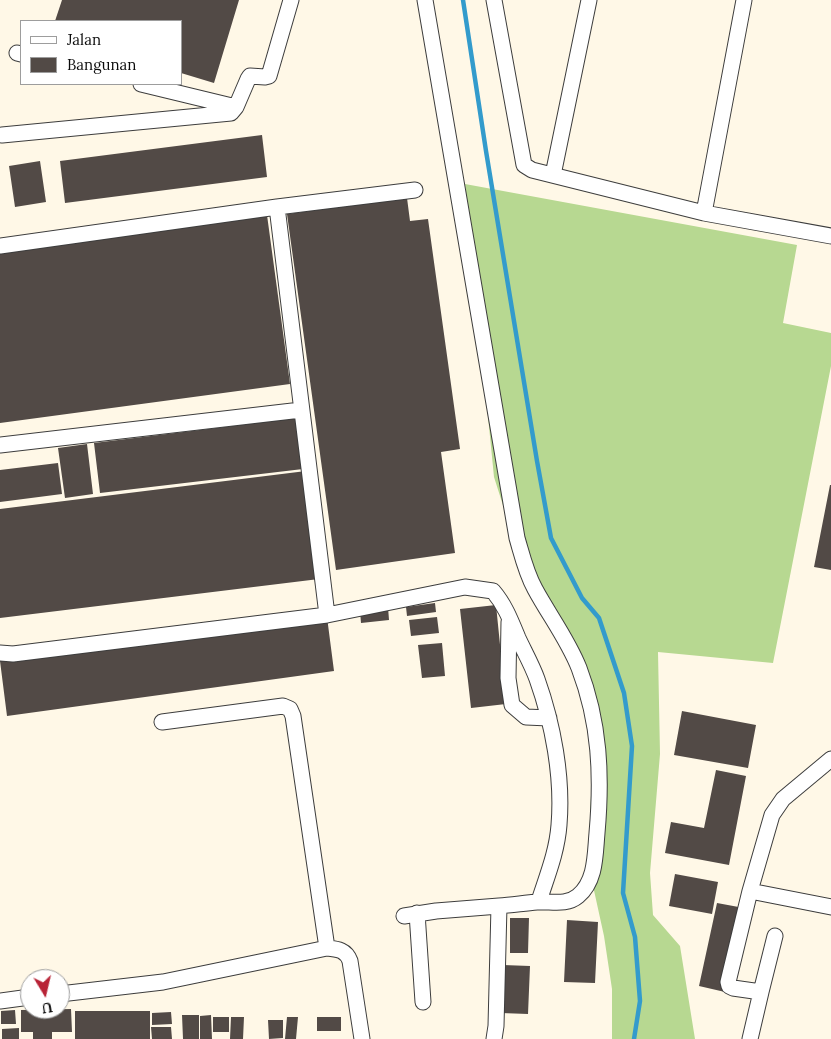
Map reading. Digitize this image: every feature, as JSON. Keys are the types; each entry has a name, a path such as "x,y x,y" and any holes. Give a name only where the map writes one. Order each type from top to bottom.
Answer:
{"lane":[{"path":"2,135 231,113 236,107 250,76 265,78 269,76 291,0"},
{"path":"423,1002 410,915 539,902 560,903 576,897 586,887 592,875 600,799 596,727 579,668 534,587 517,538 425,0"},
{"path":"494,0 524,165 532,170 704,213 831,236"},
{"path":"553,175 589,0"},
{"path":"704,213 744,0"},
{"path":"145,85 236,107"},
{"path":"0,246 277,207 415,190"},
{"path":"277,207 327,615"},
{"path":"0,446 301,410"},
{"path":"0,653 13,654 327,615 465,587 493,591 502,602 536,678 549,718 560,790 559,825 555,855 539,902"},
{"path":"509,618 508,678 512,704 526,717 549,718"},
{"path":"162,722 283,706 290,709 293,716 327,948"},
{"path":"761,992 732,988 728,982 750,890 772,815 783,799 831,759"},
{"path":"750,890 831,907"},
{"path":"494,1039 500,906"},
{"path":"750,1039 775,936"},
{"path":"70,993 163,982 327,948 343,951 348,955 362,1039"},
{"path":"0,1001 20,999"}],"green space":[{"path":"465,184 797,245 783,323 831,333 831,366 773,663 658,652 660,754 650,873 653,915 680,946 695,1039 612,1039 612,989 604,936 588,863 592,773 583,681 534,603 494,477"}],"building":[{"path":"62,0 239,0 214,83 182,73 182,20 55,20"},
{"path":"262,135 267,177 65,203 60,161"},
{"path":"40,161 46,202 15,207 9,166"},
{"path":"407,198 410,221 428,219 460,449 441,452 455,553 336,570 287,214"},
{"path":"267,215 290,384 0,423 0,251"},
{"path":"297,418 303,469 100,493 94,443"},
{"path":"87,444 93,494 65,498 58,448"},
{"path":"58,463 62,494 0,502 0,470"},
{"path":"306,471 319,579 0,618 0,509"},
{"path":"831,485 831,570 814,567"},
{"path":"435,603 436,612 407,616 406,607"},
{"path":"496,605 506,704 471,708 460,609"},
{"path":"388,607 389,620 361,623 360,611"},
{"path":"327,617 334,671 7,716 0,661"},
{"path":"437,617 439,633 411,636 409,620"},
{"path":"442,643 445,676 422,678 418,645"},
{"path":"682,711 756,725 748,768 674,755"},
{"path":"716,770 746,776 729,865 665,853 671,822 704,828"},
{"path":"675,874 718,882 712,914 669,906"},
{"path":"717,903 744,908 725,992 699,986"},
{"path":"510,918 529,918 528,953 510,953"},
{"path":"567,920 598,922 595,983 564,982"},
{"path":"503,965 530,966 528,1014 501,1013"},
{"path":"70,1009 72,1032 52,1032 52,1039 33,1039 33,1032 21,1032 21,1019 70,1019"},
{"path":"15,1010 16,1024 1,1024 1,1011"},
{"path":"75,1011 150,1011 150,1039 75,1039"},
{"path":"171,1012 172,1024 152,1025 152,1013"},
{"path":"182,1015 199,1015 199,1039 183,1039"},
{"path":"211,1015 212,1039 200,1039 200,1016"},
{"path":"213,1017 229,1017 229,1032 213,1032"},
{"path":"231,1017 244,1017 243,1039 230,1039"},
{"path":"287,1017 298,1017 296,1039 285,1039"},
{"path":"317,1017 341,1017 341,1031 317,1031"},
{"path":"268,1020 283,1020 283,1038 269,1039"},
{"path":"151,1027 171,1027 172,1039 152,1039"},
{"path":"19,1028 19,1039 2,1039 2,1029"}],"waterway":[{"path":"463,0 486,151 551,538 582,598 599,618 624,693 632,746 623,893 635,937 640,1001 634,1039"}]}
